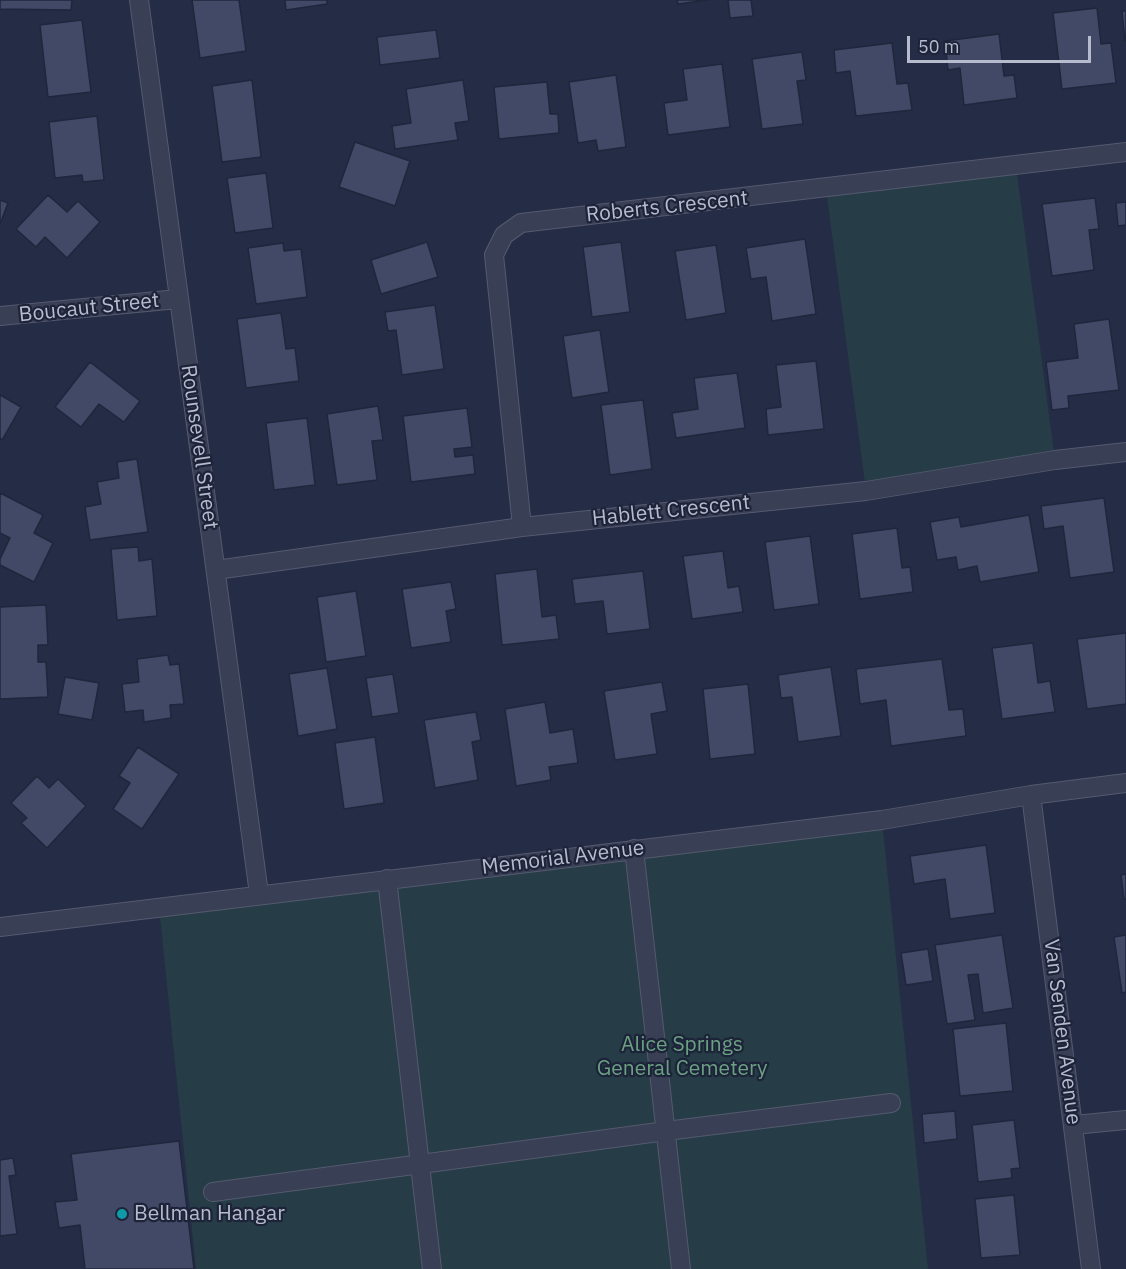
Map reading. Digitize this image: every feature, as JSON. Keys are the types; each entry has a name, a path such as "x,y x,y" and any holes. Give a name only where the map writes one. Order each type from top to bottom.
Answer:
{"street":[{"name":"Rounsevell Street","path":"139,0 259,894"},
{"name":"Roberts Crescent","path":"522,527 494,255 504,235 521,223 1126,152"},
{"name":"Boucaut Street","path":"0,316 178,299"},
{"name":"Hablett Crescent","path":"216,570 522,527 866,491 1054,460 1126,452"},
{"name":"Memorial Avenue","path":"0,927 882,820 1031,795 1126,783"},
{"name":"Van Senden Avenue","path":"1031,795 1091,1269"},
{"path":"634,849 681,1269"},
{"path":"387,879 432,1269"},
{"path":"213,1192 420,1163 891,1103"},
{"path":"1074,1125 1126,1120"}],"green space":[{"path":"1016,166 1055,460 866,491 826,189"},
{"name":"Alice Springs General Cemetery","path":"882,820 928,1269 196,1269 159,907"}],"building":[{"path":"0,0 72,0 71,10 0,9"},
{"path":"192,0 239,0 246,51 200,58"},
{"path":"285,0 327,0 327,4 286,10"},
{"path":"677,0 708,0 678,4"},
{"path":"728,0 751,0 753,16 730,18"},
{"path":"1097,8 1101,44 1111,43 1116,83 1062,89 1053,13"},
{"path":"1122,11 1126,11 1126,41 1125,41"},
{"path":"82,20 91,92 48,97 40,25"},
{"path":"436,30 440,58 380,65 377,37"},
{"path":"999,34 1004,76 1014,75 1017,98 964,105 960,68 948,70 945,41"},
{"path":"892,43 897,84 908,83 912,110 856,116 850,71 836,73 834,50"},
{"path":"802,52 806,80 797,81 803,124 762,129 752,59"},
{"path":"722,64 730,127 668,135 664,103 687,100 683,69"},
{"path":"616,75 626,147 598,151 596,140 578,143 569,82"},
{"path":"252,80 261,157 222,162 212,86"},
{"path":"463,80 469,121 455,123 458,140 395,149 392,126 411,123 406,89"},
{"path":"547,82 550,114 558,114 559,133 499,139 494,87"},
{"path":"97,116 104,180 83,182 82,175 55,178 49,122"},
{"path":"355,142 410,161 395,206 339,187"},
{"path":"266,173 273,228 235,233 227,178"},
{"path":"48,195 67,212 78,201 100,222 67,258 45,237 36,247 16,229"},
{"path":"1095,198 1099,229 1089,230 1094,270 1052,276 1042,204"},
{"path":"0,200 8,203 0,224"},
{"path":"1126,202 1126,225 1118,226 1116,203"},
{"path":"805,239 816,314 772,321 766,277 751,279 746,248"},
{"path":"427,242 438,277 381,294 371,260"},
{"path":"621,242 630,312 592,317 583,247"},
{"path":"283,243 284,251 301,249 307,297 256,304 248,248"},
{"path":"716,245 726,313 686,320 675,251"},
{"path":"435,305 444,369 402,375 396,330 388,331 385,312"},
{"path":"281,313 286,349 295,348 299,381 246,388 237,319"},
{"path":"1109,319 1119,390 1068,396 1069,408 1052,410 1046,362 1078,358 1074,324"},
{"path":"600,330 609,392 572,398 563,336"},
{"path":"816,361 824,429 768,435 766,409 781,407 776,365"},
{"path":"90,362 140,401 124,422 99,404 81,427 55,407"},
{"path":"737,373 745,428 676,438 672,413 698,409 694,378"},
{"path":"0,395 21,407 2,440 0,438"},
{"path":"643,400 652,469 610,475 601,405"},
{"path":"378,406 383,440 372,441 377,480 337,485 327,414"},
{"path":"467,408 472,447 454,449 455,457 473,455 475,474 411,482 403,416"},
{"path":"307,418 315,485 274,490 266,423"},
{"path":"137,459 148,532 90,540 85,507 101,504 97,482 119,478 117,462"},
{"path":"0,493 43,515 34,533 53,543 34,582 0,565 0,559 10,538 0,533"},
{"path":"1104,498 1114,572 1070,578 1063,526 1044,529 1041,506"},
{"path":"1029,515 1039,572 980,582 977,566 958,570 956,557 937,560 930,522 959,517 961,527"},
{"path":"897,528 902,568 910,567 913,592 860,599 852,534"},
{"path":"810,536 819,604 774,610 765,542"},
{"path":"138,547 139,561 152,559 157,616 117,620 111,549"},
{"path":"723,551 728,588 739,586 743,612 692,619 683,556"},
{"path":"537,569 542,617 556,615 559,639 502,645 495,574"},
{"path":"643,571 650,629 607,634 603,601 575,604 572,579"},
{"path":"451,582 456,609 446,611 451,642 411,648 402,589"},
{"path":"356,591 366,656 326,662 317,597"},
{"path":"46,605 48,645 38,645 38,662 46,662 48,697 0,699 0,607"},
{"path":"1126,633 1126,704 1087,709 1077,639"},
{"path":"1033,643 1038,683 1050,681 1055,712 1002,719 992,648"},
{"path":"168,655 170,665 179,664 184,704 170,705 171,718 144,722 143,710 125,712 122,684 139,682 137,659"},
{"path":"942,659 949,710 963,709 966,736 891,746 886,700 860,704 856,669"},
{"path":"831,667 841,736 798,742 792,697 781,698 778,675"},
{"path":"327,668 337,729 298,736 289,674"},
{"path":"393,674 399,713 372,717 366,678"},
{"path":"65,677 99,683 92,720 58,714"},
{"path":"662,682 667,711 651,714 657,754 615,760 604,691"},
{"path":"748,684 755,754 710,759 703,689"},
{"path":"545,702 550,733 573,729 578,763 549,767 551,780 516,786 505,709"},
{"path":"476,712 481,740 472,742 478,780 435,788 424,720"},
{"path":"375,737 384,803 344,809 335,743"},
{"path":"138,747 179,774 142,829 113,809 130,783 119,776"},
{"path":"37,776 49,788 58,779 86,806 47,848 21,823 27,818 11,803"},
{"path":"986,845 995,913 950,919 945,879 914,884 910,856"},
{"path":"1126,874 1126,899 1124,899 1121,875"},
{"path":"1002,935 1013,1008 983,1013 978,974 968,975 975,1020 947,1024 935,945"},
{"path":"1126,935 1126,992 1122,993 1114,937"},
{"path":"928,949 933,981 906,985 901,953"},
{"path":"1006,1023 1013,1091 960,1096 953,1029"},
{"path":"955,1111 957,1139 924,1143 922,1114"},
{"path":"1014,1120 1020,1168 1011,1169 1012,1178 978,1182 972,1125"},
{"name":"Bellman Hangar","path":"179,1141 194,1269 85,1269 80,1225 59,1228 55,1202 77,1200 71,1154"},
{"path":"13,1158 16,1175 9,1176 17,1234 0,1236 0,1160"},
{"path":"1014,1195 1020,1255 981,1258 975,1199"}],"place":[{"name":"Bellman Hangar","path":"122,1214"}]}
